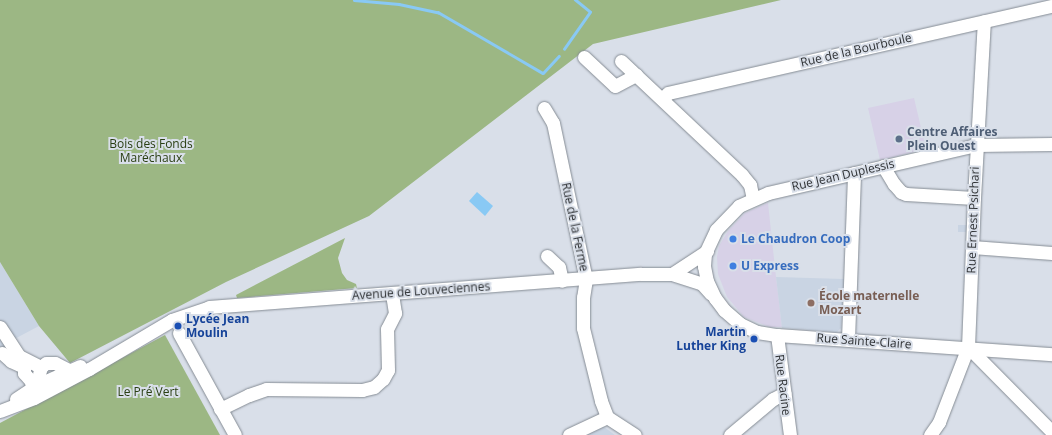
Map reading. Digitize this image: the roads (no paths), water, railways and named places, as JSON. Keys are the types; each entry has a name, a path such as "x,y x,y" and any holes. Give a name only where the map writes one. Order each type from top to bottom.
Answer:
{"street":[{"name":"Rue de la Bourboule","path":"665,96 1052,6"},
{"name":"Rue Ernest Psichari","path":"930,435 939,422 947,404 968,347 976,145 984,21"},
{"path":"584,56 615,86 636,75"},
{"path":"621,61 636,75 665,96 742,175 750,184 753,199"},
{"name":"Rue de la Ferme","path":"544,108 554,124 586,279 583,297 583,328 601,401 607,417"},
{"name":"Rue Jean Duplessis","path":"706,275 704,266 707,252 716,230 739,206 753,199 788,187 976,145 1052,144"},
{"path":"883,166 894,184 901,192 906,194 974,198"},
{"path":"848,339 854,173"},
{"path":"972,248 1052,253"},
{"path":"672,274 707,252"},
{"path":"547,256 559,267 562,281"},
{"name":"Avenue de Louveciennes","path":"113,354 172,320 208,307 641,274 672,274 702,284 715,298"},
{"name":"Rue Sainte-Claire","path":"706,275 715,298 724,310 740,324 757,332 777,335 1052,354"},
{"path":"220,409 249,395 266,389 362,390 374,387 383,379 388,370 386,329 395,314 392,293"},
{"path":"0,327 19,356 41,367"},
{"path":"179,332 235,435"},
{"name":"Rue Racine","path":"777,335 790,435"},
{"path":"968,347 1052,432"},
{"path":"0,411 69,370 102,355 113,354"},
{"path":"34,391 89,369 113,354"},
{"path":"1,356 24,367 24,373 31,381 34,391"},
{"path":"34,391 41,367 46,364 55,363 69,370"},
{"path":"730,435 773,399 785,393"},
{"path":"569,435 607,417 635,435"}],"water":[{"path":"477,192 493,206 485,216 469,201"}],"waterway":[{"path":"354,0 399,4 438,12 543,73 559,56"},
{"path":"564,49 590,12 575,0"}],"place":[{"name":"Centre Affaires Plein Ouest","path":"899,139"},
{"name":"Le Chaudron Coop","path":"733,239"},
{"name":"U Express","path":"733,266"},
{"name":"École maternelle Mozart","path":"811,303"},
{"name":"Lycée Jean Moulin","path":"178,326"},
{"name":"Martin Luther King","path":"754,339"}],"park label":[{"name":"Bois des Fonds Maréchaux","path":"151,151"},
{"name":"Le Pré Vert","path":"148,392"}]}
